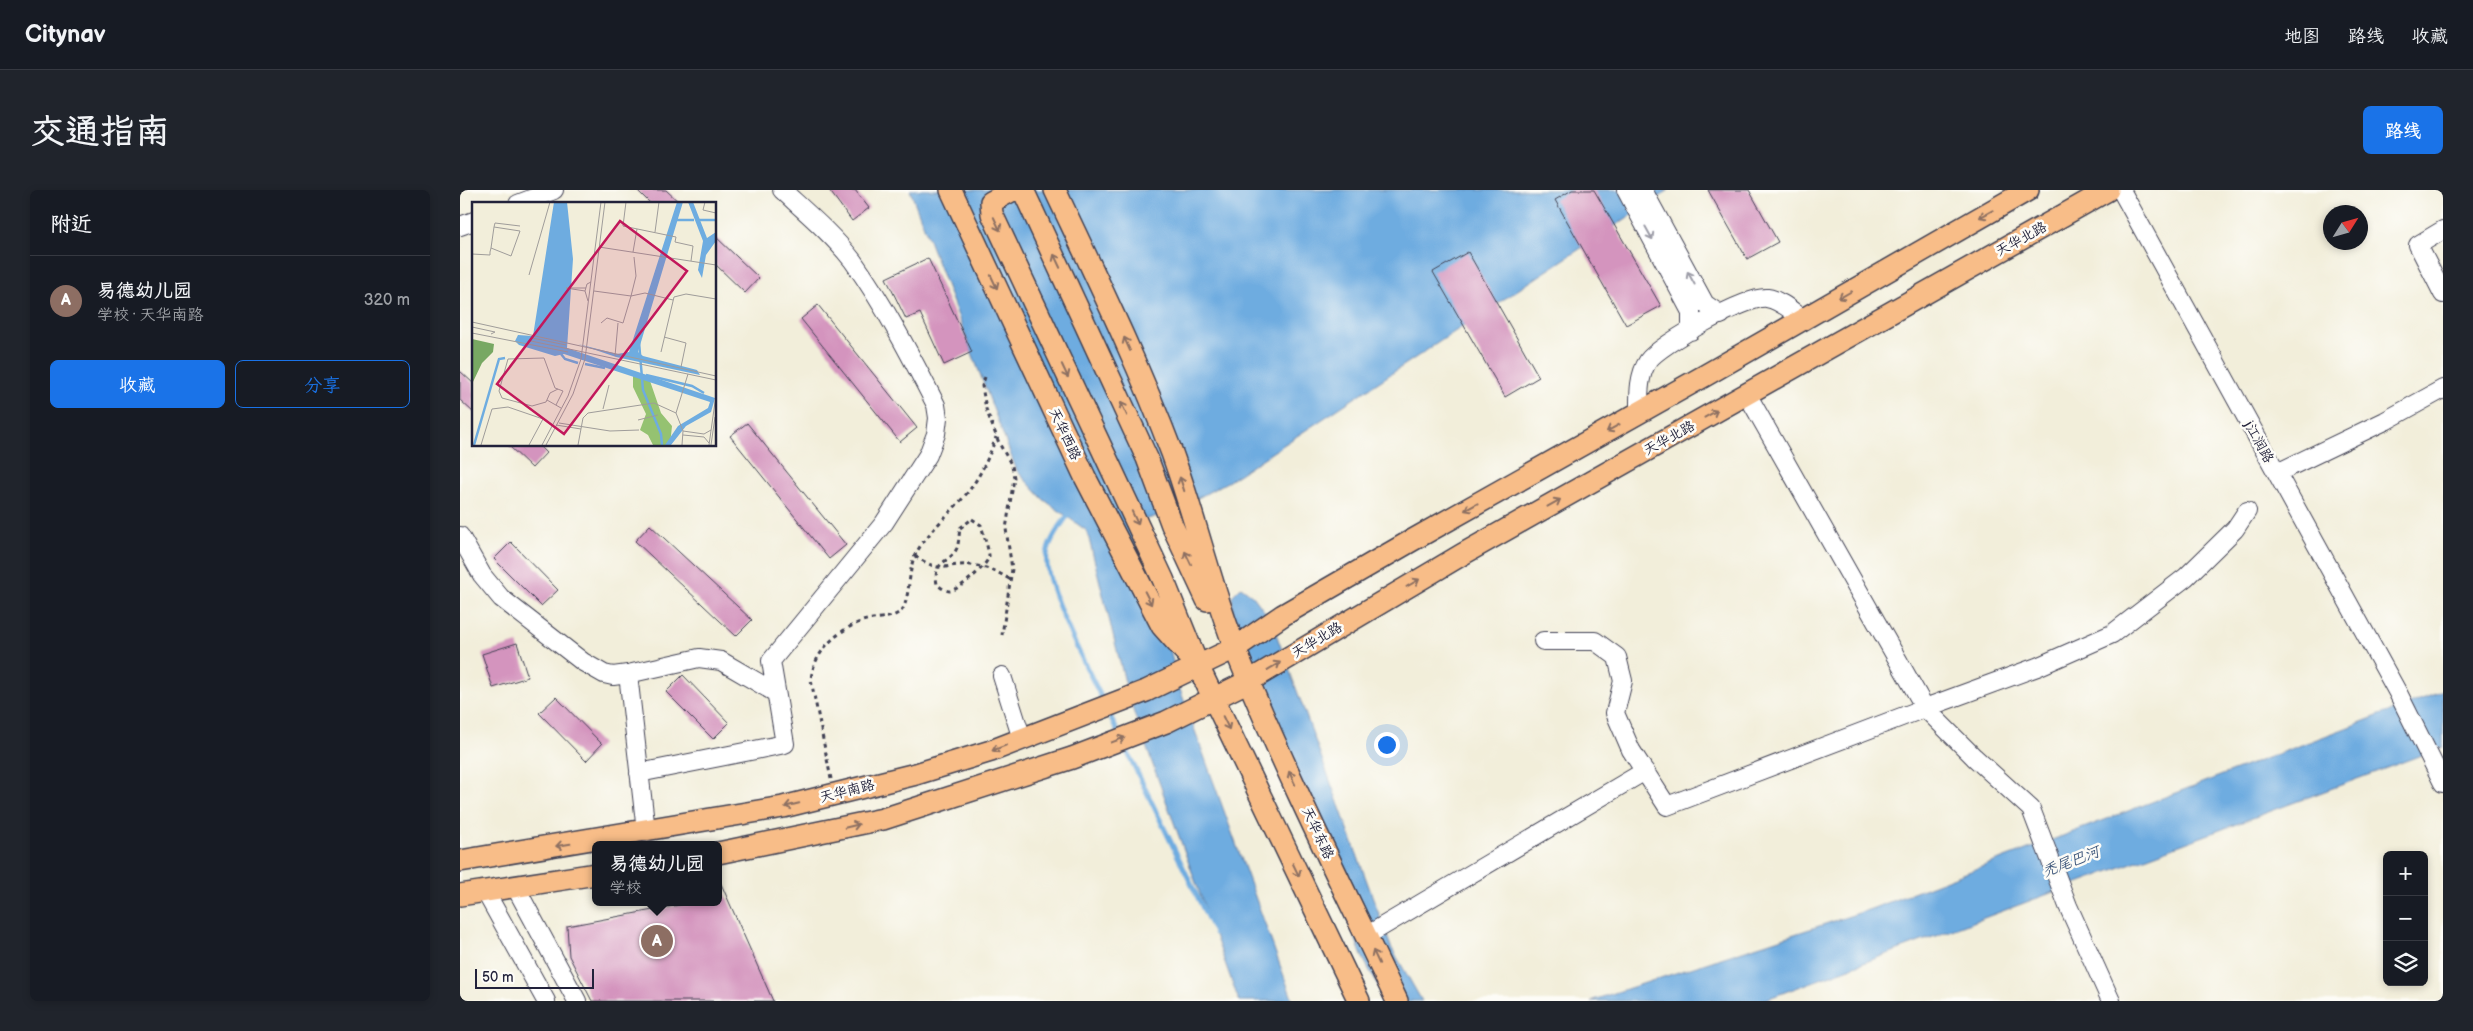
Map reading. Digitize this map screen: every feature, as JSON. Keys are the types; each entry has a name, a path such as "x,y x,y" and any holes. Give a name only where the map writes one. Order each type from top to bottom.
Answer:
{"main road":[{"name":"天华西路","path":"951,190 1085,477 1162,626 1224,673"},
{"name":"天华西路","path":"1013,190 991,202 992,214 1163,579 1224,673"},
{"path":"1023,190 1147,458 1172,525 1209,604 1224,673"},
{"path":"1055,190 1128,346 1172,454 1224,673 1359,1001"},
{"path":"722,852 883,819 1072,758 1166,722 1317,596 2028,190"},
{"name":"天华北路","path":"1224,673 1454,559 2108,190"},
{"name":"天华南路","path":"460,862 783,807 916,774 1022,739 1146,691 1224,673"},
{"name":"天华东路","path":"1224,673 1366,936 1397,1001"},
{"path":"460,895 516,888 592,875"}],"street":[{"path":"523,202 554,190"},
{"path":"639,773 786,744 771,661 884,523 928,455 936,434 938,418 936,404 884,311 852,261 836,241 782,190"},
{"path":"1626,190 1691,312 1691,331"},
{"path":"1643,190 1705,304 1721,314"},
{"name":"j江润路","path":"2121,190 2398,693 2443,783"},
{"path":"460,226 472,222"},
{"path":"2443,230 2418,245 2443,294"},
{"path":"1639,413 1639,390 1648,362 1656,353 1691,331 1751,299 1769,298 1803,319"},
{"path":"2277,473 2384,421 2443,389"},
{"path":"1747,394 1925,708 1974,757 2031,809 2068,906 2112,1001"},
{"path":"1543,641 1595,641 1617,657 1622,681 1615,713 1631,750 1667,806 2037,667 2112,634 2186,577 2235,530 2247,511"},
{"path":"460,536 482,574 501,598 590,666 604,674 613,676 628,674 699,658 721,661 776,693"},
{"path":"628,674 646,831"},
{"path":"1002,676 1022,739"},
{"path":"1366,936 1644,771"},
{"path":"516,888 577,1001"},
{"path":"485,891 546,1001"}],"path":[{"path":"986,377 982,386 984,398 996,437 1012,466 1014,478 1006,529 1012,557 1011,580 1002,635"},
{"path":"834,794 811,680 812,667 824,648 851,626 864,620 892,616 901,612 905,606 910,572 915,556 934,529 970,489 988,458 996,437"},
{"path":"972,520 981,525 989,556 984,568 950,591 937,584 935,576 937,568 956,549 960,528 972,520"},
{"path":"915,556 937,568 944,569 969,565 991,569 1011,580"}],"water":[{"path":"910,190 1669,190 1229,481 1174,511 1141,521 1178,684 1293,1001 1239,1001 1130,702 1087,531 1043,499 1017,471"},
{"path":"1241,587 1253,596 1271,620 1391,947 1422,1001 1386,1001 1362,956 1234,627 1232,596"},
{"name":"秃尾巴河","path":"2443,691 2443,747 1761,1001 1590,1001 1871,909"}],"building":[{"path":"637,190 666,190 679,202 649,202"},
{"path":"829,190 855,190 869,208 852,221"},
{"path":"1572,190 1594,190 1661,306 1626,325 1555,200"},
{"path":"1708,190 1749,190 1778,242 1747,259"},
{"path":"716,237 759,278 745,293 716,265"},
{"path":"1468,252 1539,377 1505,397 1433,272"},
{"path":"928,258 972,352 944,365 920,313 906,319 886,278"},
{"path":"818,305 917,428 900,442 801,319"},
{"path":"460,371 472,382 472,411 460,400"},
{"path":"747,423 846,545 829,559 730,436"},
{"path":"509,446 539,446 546,453 532,468"},
{"path":"650,525 752,620 736,636 635,541"},
{"path":"511,542 558,590 541,606 494,559"},
{"path":"517,643 528,677 493,688 482,654"},
{"path":"683,675 729,723 713,739 666,692"},
{"path":"556,697 602,744 586,761 539,713"},
{"path":"722,886 773,1001 592,1001 569,956 567,926 674,906 722,906"}],"waterway":[{"path":"1071,511 1051,542 1047,554 1047,568 1068,628 1103,701"},
{"path":"1108,711 1119,735"},
{"path":"1123,743 1215,933"}],"place":[{"name":"易德幼儿园","path":"657,941"}]}
